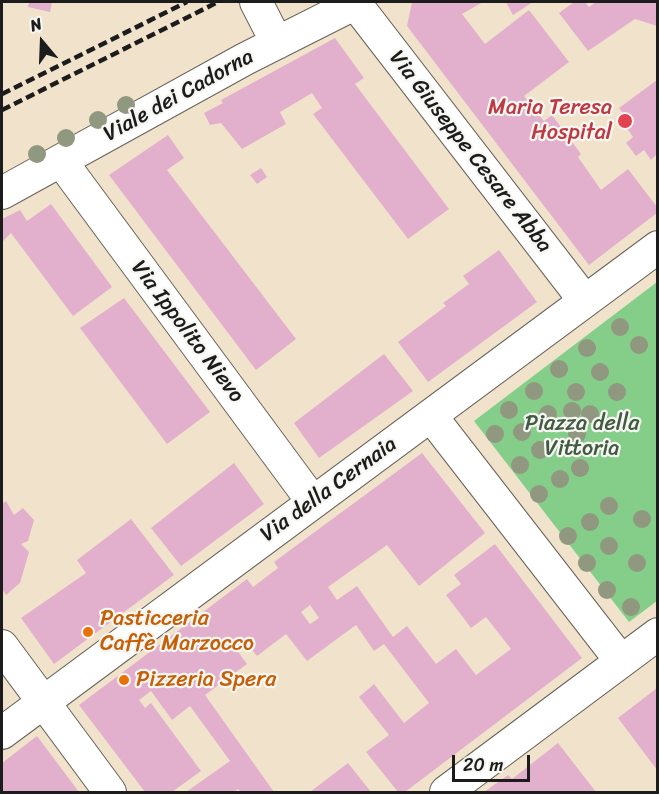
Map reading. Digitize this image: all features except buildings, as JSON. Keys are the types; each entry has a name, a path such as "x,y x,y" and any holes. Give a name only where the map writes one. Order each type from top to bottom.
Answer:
{"street":[{"path":"256,2 277,43"},
{"name":"Viale dei Cadorna","path":"2,193 357,2"},
{"name":"Via Giuseppe Cesare Abba","path":"357,2 585,301"},
{"name":"Via Ippolito Nievo","path":"61,161 313,502"},
{"name":"Via della Cernaia","path":"2,733 657,247"},
{"path":"431,416 621,661"},
{"path":"447,792 657,634"},
{"path":"2,646 110,792"}],"green space":[{"name":"Piazza della Vittoria","path":"657,282 657,601 629,622 474,421"}],"railway":[{"path":"2,94 187,2"},
{"path":"2,110 218,2"}],"place":[{"name":"Maria Teresa Hospital","path":"625,121"},
{"name":"Pasticceria Caffè Marzocco","path":"88,632"},
{"name":"Pizzeria Spera","path":"124,680"}]}
